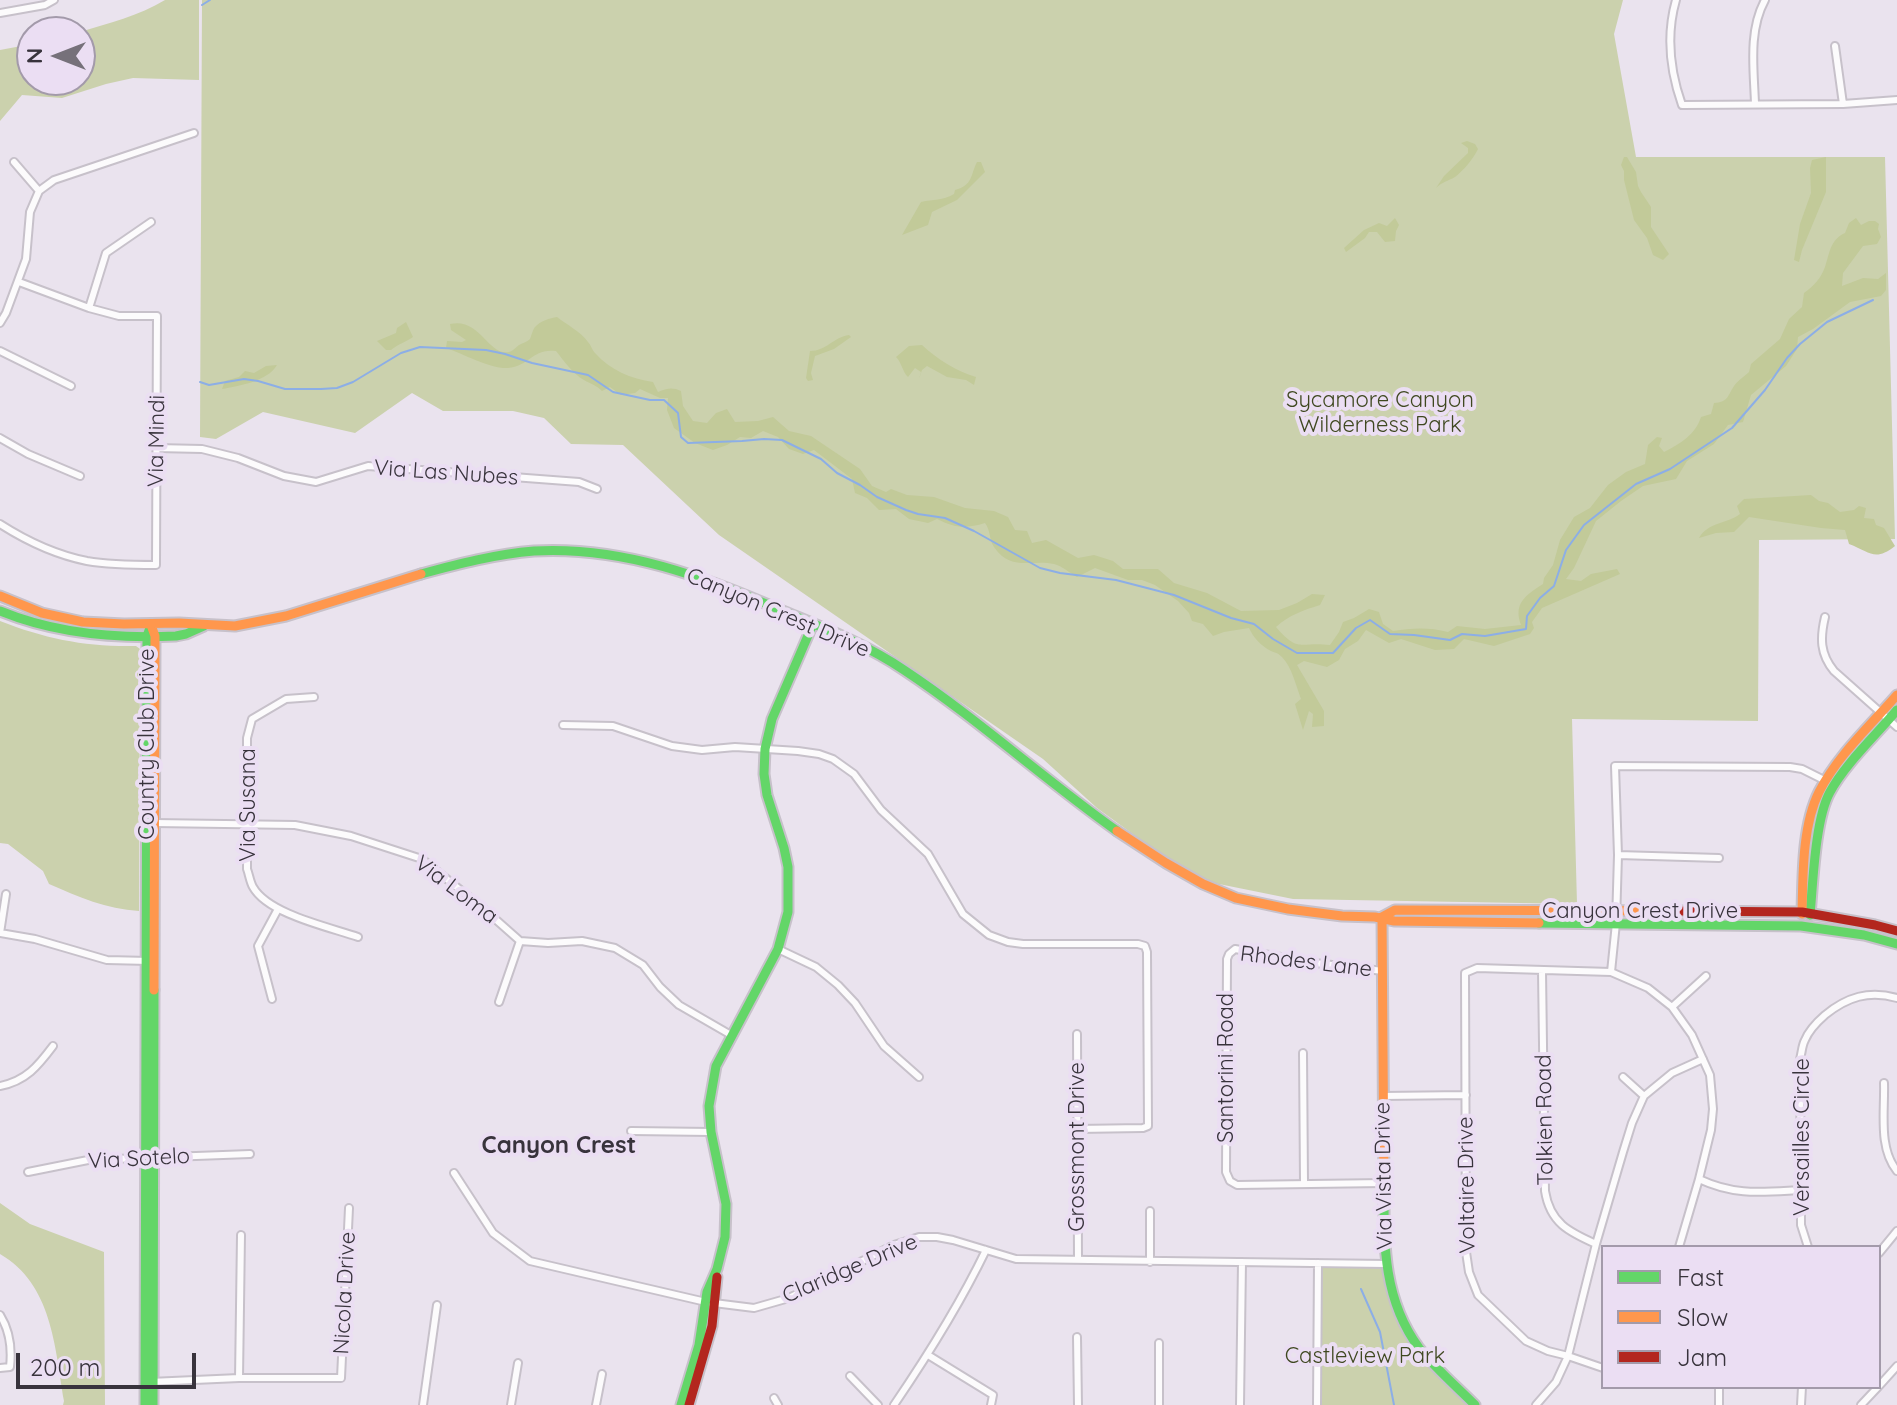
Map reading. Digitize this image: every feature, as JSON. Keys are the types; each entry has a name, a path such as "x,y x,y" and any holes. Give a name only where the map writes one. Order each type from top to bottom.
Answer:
{"main road":[{"name":"Canyon Crest Drive","path":"0,596 23,607 90,624 190,622 204,626 239,626 289,616 460,562 493,556 574,550 647,561 740,591 863,645 922,683 1150,853 1206,886 1250,901 1288,911 1382,917 1394,921 1805,926 1864,935 1897,944"},
{"name":"Canyon Crest Drive","path":"0,611 15,618 85,636 185,634 204,626"},
{"path":"681,1405 710,1303 717,1294 717,1269 725,1237 726,1204 711,1132 709,1106 716,1066 778,949 788,912 789,876 766,788 765,749 772,719 813,624"},
{"name":"Country Club Drive","path":"145,1405 149,1382 151,625"},
{"path":"1805,926 1830,774 1884,716 1897,695"},
{"path":"1884,716 1897,710"},
{"name":"Canyon Crest Drive","path":"1382,917 1395,910 1806,912 1897,931"},
{"name":"Via Vista Drive","path":"1382,917 1384,1183 1386,1264 1390,1288 1414,1341 1475,1405"},
{"path":"689,1405 706,1350 710,1303"},
{"name":"Country Club Drive","path":"149,1382 153,1405"}],"street":[{"path":"0,13 45,5 54,0"},
{"path":"1676,0 1672,12 1670,51 1682,105 1843,104 1897,100"},
{"path":"1755,104 1754,43 1756,24 1765,0"},
{"path":"1835,46 1843,104"},
{"path":"0,323 26,259 30,212 39,191 54,180 194,133"},
{"path":"14,162 39,191"},
{"path":"19,282 89,308 106,253 151,222"},
{"name":"Via Mindi","path":"0,524 51,549 85,560 117,565 156,565 157,316 119,316 89,308"},
{"path":"0,351 71,386"},
{"path":"0,438 28,454 80,476"},
{"name":"Via Las Nubes","path":"156,448 202,449 238,458 284,476 316,482 368,466 579,482 597,489"},
{"path":"1825,617 1821,645 1826,661 1897,727"},
{"name":"Via Susana","path":"314,697 286,699 252,719 247,738 247,869 252,886 265,901 278,909 358,937"},
{"path":"563,725 613,726 672,746 702,750 735,747 765,749 812,753 833,759 850,770 885,815 928,854 960,911 989,935 1018,944 1145,946 1149,1123 1147,1127 1077,1129"},
{"path":"1611,972 1618,855 1615,766 1790,767 1802,769 1830,783"},
{"name":"Via Loma","path":"150,823 295,825 337,833 422,859 520,941"},
{"path":"1618,855 1719,858"},
{"path":"6,894 0,933 107,960 150,961"},
{"path":"272,999 258,946 278,909"},
{"path":"499,1002 520,941 582,941 623,951 643,965 679,1005 731,1035"},
{"path":"778,949 816,967 838,985 855,1003 888,1050 919,1077"},
{"name":"Rhodes Lane","path":"1229,954 1235,949 1383,971"},
{"name":"Santorini Road","path":"1229,954 1226,1172 1230,1181 1237,1185 1304,1183"},
{"name":"Voltaire Drive","path":"1542,971 1477,968 1465,973 1466,1252 1469,1272 1478,1295 1526,1341 1601,1367"},
{"path":"1542,971 1611,972 1648,988 1672,1007 1692,1035 1710,1075 1713,1109 1699,1179 1680,1245"},
{"name":"Tolkien Road","path":"1542,971 1547,1205 1558,1221 1572,1233 1596,1244"},
{"path":"1672,1007 1706,976"},
{"name":"Versailles Circle","path":"1807,1245 1801,1225 1800,1059 1805,1038 1815,1024 1854,997 1873,994 1897,998"},
{"name":"Grossmont Drive","path":"1077,1034 1078,1260"},
{"path":"0,1086 31,1074 53,1046"},
{"path":"1303,1053 1304,1183 1384,1183"},
{"path":"1536,1405 1556,1382 1568,1356 1627,1137 1644,1096 1672,1073 1703,1059"},
{"path":"1623,1077 1644,1096"},
{"path":"1884,1083 1886,1143 1890,1163 1897,1171"},
{"path":"1383,1096 1466,1095"},
{"path":"631,1131 711,1132"},
{"name":"Via Sotelo","path":"28,1172 88,1160 250,1154"},
{"name":"Claridge Drive","path":"454,1173 493,1233 530,1261 710,1303 754,1308 789,1298 894,1245 919,1237 945,1238 1016,1259 1386,1264"},
{"path":"1699,1179 1717,1187 1746,1193 1801,1190"},
{"name":"Nicola Drive","path":"239,1378 341,1378 349,1208"},
{"path":"1150,1211 1150,1262"},
{"path":"1881,1251 1897,1231"},
{"path":"149,1382 239,1378 241,1235"},
{"path":"894,1405 966,1293 986,1250"},
{"path":"1240,1405 1242,1262"},
{"path":"1317,1405 1318,1263"},
{"path":"423,1405 437,1305"},
{"path":"0,1315 8,1333 11,1354 10,1367 0,1368"},
{"path":"1077,1337 1078,1405"},
{"path":"1159,1343 1159,1405"},
{"path":"928,1355 993,1395 991,1405"},
{"path":"511,1405 518,1363"},
{"path":"1881,1385 1897,1366"},
{"path":"596,1405 602,1374"},
{"path":"850,1376 878,1405"},
{"path":"1861,1405 1877,1389"}],"green space":[{"path":"165,0 199,0 199,80 133,78 96,87 96,27"},
{"name":"Sycamore Canyon Wilderness Park","path":"202,0 1623,0 1614,34 1636,157 1885,157 1895,539 1759,540 1758,721 1572,719 1577,904 1293,899 1209,882 1152,848 1097,808 1043,759 719,535 623,445 571,444 544,418 513,411 443,411 412,393 355,433 263,412 216,439 200,437"},
{"path":"16,47 16,96 21,96 0,121 0,50"},
{"path":"1467,141 1478,149 1474,156 1455,177 1436,188 1468,153 1468,148 1461,143"},
{"path":"1624,157 1636,172 1638,186 1651,207 1651,227 1669,254 1663,260 1653,255 1647,238 1634,220 1621,165"},
{"path":"1826,157 1826,192 1799,262 1794,260 1800,224 1811,193 1812,160"},
{"path":"977,162 981,162 985,172 957,200 932,212 928,225 902,235 921,202 954,194 955,190 968,183"},
{"path":"1395,218 1399,225 1395,241 1385,242 1377,232 1369,232 1346,252 1344,248 1364,230 1379,223 1387,226"},
{"path":"1856,218 1861,225 1869,221 1879,224 1881,237 1877,244 1863,246 1843,273 1842,286 1863,278 1878,279 1886,273 1886,290 1881,296 1850,302 1798,337 1797,349 1786,366 1751,395 1743,422 1728,425 1714,444 1687,461 1676,479 1643,486 1596,521 1566,579 1581,581 1591,574 1617,569 1620,574 1542,608 1532,622 1534,628 1530,634 1494,646 1464,639 1454,649 1435,650 1401,639 1389,643 1366,630 1358,641 1345,649 1339,660 1327,667 1304,661 1297,665 1324,711 1324,726 1312,727 1313,714 1309,711 1303,730 1295,704 1301,699 1291,671 1282,657 1261,644 1249,628 1213,636 1203,624 1192,621 1178,601 1155,585 1142,580 1128,580 1095,568 1077,577 1054,564 1007,560 994,547 985,523 960,527 937,519 928,523 909,519 896,509 879,510 867,498 855,493 852,479 814,450 803,454 789,449 778,437 763,431 751,438 740,437 713,450 695,443 674,428 667,410 668,398 660,398 640,389 621,395 610,387 602,391 576,374 556,351 541,352 515,367 501,368 446,348 447,341 466,340 451,330 450,324 469,326 495,348 509,352 530,339 534,328 540,323 557,317 581,335 595,353 614,369 653,382 658,392 670,388 681,391 683,406 693,421 707,423 716,413 727,409 735,422 773,417 789,431 811,436 860,469 872,486 886,492 891,489 907,495 934,497 965,508 994,511 1008,517 1015,530 1027,531 1032,543 1046,540 1078,558 1094,555 1113,561 1123,569 1158,569 1174,583 1207,593 1241,611 1279,610 1312,594 1325,595 1320,605 1291,616 1276,627 1295,644 1330,645 1343,622 1369,609 1379,612 1383,624 1393,631 1420,628 1448,632 1457,626 1485,629 1521,625 1520,605 1526,596 1543,584 1553,565 1560,540 1574,517 1590,508 1608,485 1626,472 1645,464 1648,445 1657,437 1662,438 1659,446 1664,452 1670,449 1691,433 1701,417 1711,414 1714,403 1727,398 1735,384 1749,372 1751,364 1780,339 1789,319 1802,307 1804,293 1821,275 1833,243"},
{"path":"406,322 413,337 410,339 391,350 386,350 377,341 396,333 397,328"},
{"path":"849,335 851,337 834,349 815,356 811,373 813,380 808,381 810,351"},
{"path":"922,345 947,364 976,377 974,385 966,380 947,377 927,366 919,379 921,372 915,368 908,377 896,357 909,346"},
{"path":"277,365 260,379 222,389 225,381 239,377 245,371 254,373 266,366"},
{"path":"1811,495 1840,512 1859,506 1866,508 1864,518 1874,519 1876,525 1884,528 1895,546 1877,555 1849,544 1845,530 1749,517 1734,532 1699,538 1712,526 1740,514 1737,506 1744,499"},
{"path":"0,621 66,641 136,646 140,649 139,911 104,905 49,884 43,871 8,844 0,843"},
{"path":"0,1203 30,1224 104,1252 105,1405 63,1405 54,1339 41,1299 31,1282 0,1254"},
{"name":"Castleview Park","path":"1385,1259 1408,1331 1477,1405 1316,1405 1316,1260"}],"waterway":[{"path":"202,5 210,0"},
{"path":"200,382 209,385 244,379 285,389 337,388 353,382 401,353 420,347 486,350 505,354 588,375 613,392 664,400 678,413 681,437 688,443 782,440 821,459 837,473 877,497 918,514 945,518 1040,568 1116,580 1174,595 1254,624 1297,653 1333,653 1356,628 1370,620 1390,634 1450,640 1462,634 1485,636 1526,629 1527,616 1554,586 1566,550 1584,525 1636,484 1670,469 1732,428 1800,344 1827,322 1873,300"},
{"path":"1361,1289 1380,1332 1394,1405"}],"traffic: fast":[{"path":"421,574 506,554 567,551 663,566 725,587 831,631 890,661 1117,831"},
{"path":"0,611 64,630 131,637 176,636 204,626"},
{"path":"681,1405 699,1345 707,1292 725,1237 726,1204 711,1132 709,1106 716,1066 778,949 788,912 788,867 767,795 765,749 772,719 813,624"},
{"path":"145,1405 147,636 151,625"},
{"path":"1810,915 1821,818 1830,792 1861,750 1897,710"},
{"path":"1539,923 1801,926 1864,935 1897,944"},
{"path":"153,1405 154,990"},
{"path":"1384,1183 1385,1248 1398,1309 1419,1348 1475,1405"}],"traffic: slow":[{"path":"0,596 42,613 83,622 235,626 286,616 421,574"},
{"path":"151,625 155,636 154,990"},
{"path":"1802,914 1806,836 1813,805 1845,753 1897,695"},
{"path":"1117,831 1203,884 1236,898 1288,909 1394,921 1539,923"},
{"path":"1382,917 1395,910 1678,911"},
{"path":"1382,917 1384,1183"}],"traffic: jam":[{"path":"1678,911 1802,912 1897,931"},
{"path":"689,1405 712,1326 717,1277"}],"district":[{"name":"Canyon Crest","path":"559,1146"}]}
